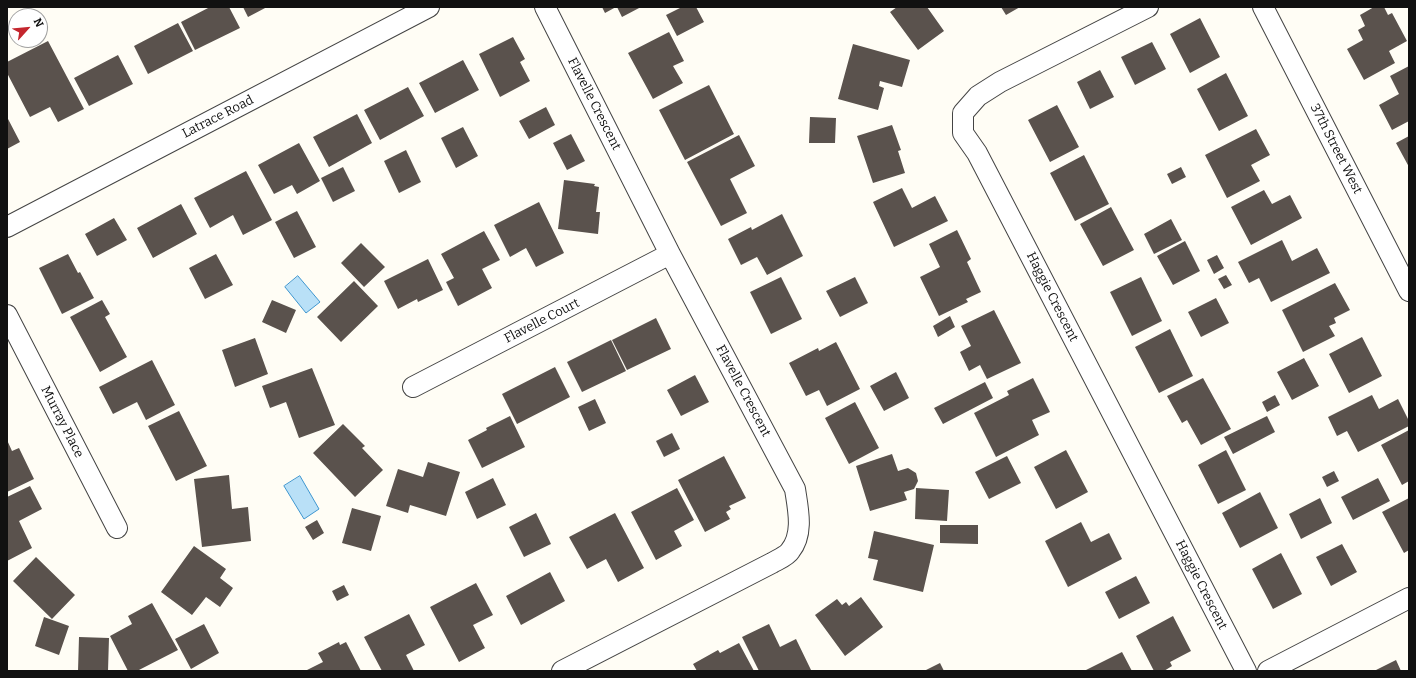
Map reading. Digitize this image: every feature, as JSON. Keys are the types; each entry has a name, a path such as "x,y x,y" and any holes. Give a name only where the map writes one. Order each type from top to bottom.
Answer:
{"street":[{"name":"Latrace Road","path":"7,226 429,7"},
{"name":"Flavelle Crescent","path":"544,7 670,254 795,489 798,517 798,535 790,552 772,563 562,671"},
{"name":"Haggie Crescent","path":"1148,7 1000,82 978,96 964,113 963,133 978,153 1246,671"},
{"name":"37th Street West","path":"1263,7 1409,291"},
{"name":"Flavelle Court","path":"413,387 670,254"},
{"name":"Murray Place","path":"7,315 117,528"},
{"path":"1268,671 1409,598"}],"water":[{"path":"298,276 320,302 306,313 285,287"},
{"path":"300,476 319,509 304,519 284,486"}],"building":[{"path":"210,7 229,7 240,28 195,50 181,22"},
{"path":"243,7 267,7 248,17"},
{"path":"602,7 616,7 605,13"},
{"path":"617,7 641,7 622,17"},
{"path":"682,7 696,7 704,22 677,36 666,15"},
{"path":"897,7 927,7 944,31 918,50 890,12"},
{"path":"1001,7 1020,7 1006,15"},
{"path":"1374,7 1384,7 1388,15 1392,13 1407,41 1389,51 1395,63 1364,80 1347,49 1363,40 1358,30 1365,26 1360,15"},
{"path":"1200,18 1220,57 1190,73 1170,34"},
{"path":"178,23 193,51 148,74 134,46"},
{"path":"669,32 684,61 673,66 683,83 653,99 628,53"},
{"path":"513,37 525,59 520,62 530,81 500,97 479,54"},
{"path":"48,41 84,109 58,122 50,107 30,117 7,73 7,62 34,48 48,48"},
{"path":"1152,42 1166,69 1135,85 1121,57"},
{"path":"853,44 910,60 902,87 880,81 879,86 884,88 878,110 838,99"},
{"path":"118,55 133,84 89,106 74,78"},
{"path":"463,60 479,90 435,113 419,83"},
{"path":"1409,66 1409,121 1392,130 1379,105 1399,94 1390,76"},
{"path":"1100,70 1114,97 1090,109 1077,82"},
{"path":"1226,73 1248,116 1219,131 1197,89"},
{"path":"709,85 734,134 685,160 659,110"},
{"path":"408,87 424,116 380,140 364,110"},
{"path":"1057,105 1079,147 1050,162 1028,120"},
{"path":"546,107 555,125 529,139 519,121"},
{"path":"357,114 372,143 329,167 313,137"},
{"path":"7,117 20,142 7,149"},
{"path":"810,117 836,118 835,143 809,143"},
{"path":"892,125 901,150 898,151 905,173 873,183 857,136"},
{"path":"463,127 478,156 456,168 441,138"},
{"path":"1256,129 1270,155 1251,165 1260,181 1227,198 1205,155"},
{"path":"571,134 585,161 567,170 553,143"},
{"path":"739,135 755,166 730,179 747,213 721,226 687,162"},
{"path":"1409,136 1409,167 1396,143"},
{"path":"299,143 320,181 297,194 292,185 274,194 258,165"},
{"path":"406,150 421,182 399,193 384,161"},
{"path":"1084,155 1109,204 1075,221 1050,173"},
{"path":"343,167 355,191 333,202 321,178"},
{"path":"1181,167 1186,177 1172,184 1167,174"},
{"path":"246,171 272,220 243,235 233,215 210,228 194,198"},
{"path":"564,180 595,184 594,186 599,187 596,212 600,212 598,234 558,229"},
{"path":"902,188 912,208 935,196 948,221 894,247 873,202"},
{"path":"1264,190 1272,204 1290,195 1302,218 1251,245 1231,207"},
{"path":"539,202 564,253 536,267 526,248 510,257 494,225"},
{"path":"181,204 197,234 153,258 137,228"},
{"path":"1111,207 1134,250 1103,266 1080,224"},
{"path":"297,211 316,247 294,258 275,222"},
{"path":"782,214 803,256 767,275 757,257 741,265 728,239 751,227 752,230"},
{"path":"114,218 127,240 97,256 85,234"},
{"path":"1171,219 1182,240 1154,254 1144,234"},
{"path":"957,230 971,259 967,262 981,292 966,299 968,302 939,316 920,277 940,267 929,244"},
{"path":"484,231 500,260 482,269 492,288 458,306 446,282 454,278 441,254"},
{"path":"1282,240 1292,261 1317,248 1330,273 1271,302 1259,278 1249,283 1238,262"},
{"path":"1185,241 1200,271 1173,285 1157,256"},
{"path":"361,243 385,267 364,287 341,263"},
{"path":"68,254 94,298 62,314 39,268"},
{"path":"216,254 233,285 205,299 189,268"},
{"path":"1217,255 1224,268 1214,274 1207,260"},
{"path":"428,259 443,290 418,302 417,299 398,309 384,281"},
{"path":"1226,275 1232,285 1224,289 1218,279"},
{"path":"781,277 802,319 771,334 750,292"},
{"path":"855,277 868,303 840,317 826,291"},
{"path":"1141,277 1162,321 1132,336 1110,292"},
{"path":"354,281 378,306 341,342 317,317"},
{"path":"1335,283 1350,310 1334,318 1336,323 1329,326 1335,336 1303,352 1282,310"},
{"path":"1216,298 1229,323 1201,337 1188,312"},
{"path":"102,300 110,314 105,317 127,357 100,372 70,317"},
{"path":"272,300 296,310 286,333 262,322"},
{"path":"994,310 1021,363 987,379 980,365 969,371 960,352 971,346 961,326"},
{"path":"950,316 955,327 938,337 933,326"},
{"path":"656,318 671,349 627,370 612,340"},
{"path":"1170,329 1193,376 1159,393 1135,347"},
{"path":"1362,337 1382,376 1349,393 1329,354"},
{"path":"255,338 268,374 235,387 222,350"},
{"path":"611,340 626,371 582,392 567,362"},
{"path":"836,342 860,389 827,406 819,390 806,396 789,363 818,348 819,351"},
{"path":"1304,358 1319,386 1292,400 1277,372"},
{"path":"152,360 175,405 146,420 137,402 113,414 99,387"},
{"path":"555,367 570,397 517,424 502,394"},
{"path":"312,368 335,425 299,438 286,402 270,408 262,386"},
{"path":"896,372 909,398 884,411 870,386"},
{"path":"695,375 709,402 681,416 667,390"},
{"path":"1033,378 1050,412 1032,420 1039,435 996,457 974,413 1009,395 1007,391"},
{"path":"1203,378 1231,429 1201,445 1187,420 1182,423 1167,396"},
{"path":"985,382 993,398 943,424 934,408"},
{"path":"1275,395 1280,405 1267,412 1262,402"},
{"path":"1372,395 1379,409 1398,399 1409,421 1409,426 1358,452 1347,431 1337,436 1328,417"},
{"path":"595,399 606,423 589,431 578,407"},
{"path":"855,402 879,448 849,464 825,418"},
{"path":"179,411 207,466 176,481 148,426"},
{"path":"510,416 525,447 482,468 468,440 487,430 486,428"},
{"path":"1267,416 1275,432 1233,454 1224,437"},
{"path":"343,424 365,446 362,448 383,470 355,497 313,453"},
{"path":"1409,430 1409,481 1402,485 1381,445"},
{"path":"672,433 680,449 664,457 656,441"},
{"path":"7,440 12,451 19,448 34,479 7,492"},
{"path":"1066,450 1088,492 1056,509 1034,467"},
{"path":"1226,450 1246,490 1218,504 1198,465"},
{"path":"892,454 898,471 908,468 916,473 918,481 914,489 904,492 907,500 870,511 856,466"},
{"path":"724,456 746,498 729,506 731,509 726,512 730,519 705,532 678,480"},
{"path":"1007,456 1021,483 989,499 975,472"},
{"path":"428,462 460,472 446,516 410,505 408,513 386,506 398,469 423,477"},
{"path":"1334,471 1339,481 1327,487 1322,477"},
{"path":"229,475 232,509 248,507 251,541 202,547 194,479"},
{"path":"493,478 506,505 477,519 465,492"},
{"path":"1378,478 1390,501 1353,520 1341,497"},
{"path":"30,486 42,509 19,521 32,548 7,561 7,497"},
{"path":"677,488 694,520 674,531 682,546 656,560 631,512"},
{"path":"916,488 949,490 947,521 915,519"},
{"path":"1260,492 1278,528 1240,548 1222,513"},
{"path":"1320,498 1332,523 1301,539 1289,514"},
{"path":"1409,498 1409,550 1404,553 1382,512"},
{"path":"352,508 381,516 371,551 342,543"},
{"path":"536,513 551,544 524,557 509,527"},
{"path":"615,513 644,568 618,582 606,559 587,569 569,537"},
{"path":"317,520 324,533 313,540 305,527"},
{"path":"1081,522 1091,542 1109,533 1122,559 1068,587 1045,541"},
{"path":"940,525 978,525 978,544 940,543"},
{"path":"874,531 934,545 923,592 873,580 878,560 868,558"},
{"path":"1342,544 1357,572 1331,586 1316,557"},
{"path":"194,546 226,569 220,578 233,588 220,607 206,597 192,615 161,592"},
{"path":"1281,553 1302,594 1273,609 1252,569"},
{"path":"36,557 75,595 52,619 13,581"},
{"path":"550,572 565,601 521,625 506,596"},
{"path":"1136,576 1150,603 1119,619 1105,592"},
{"path":"476,583 493,615 473,625 485,648 459,662 430,607"},
{"path":"344,585 349,595 337,601 332,591"},
{"path":"861,597 883,627 845,656 815,615 837,599 842,605 846,602 849,606"},
{"path":"152,603 178,650 137,671 128,671 110,636 132,624 128,616"},
{"path":"409,614 425,645 406,655 414,671 382,671 364,637"},
{"path":"1173,616 1191,651 1170,662 1172,666 1164,671 1154,671 1136,636"},
{"path":"44,617 69,626 59,655 35,646"},
{"path":"204,624 219,653 191,669 175,639"},
{"path":"769,624 780,647 796,639 811,670 759,671 742,637"},
{"path":"79,637 109,638 108,671 78,671"},
{"path":"339,642 340,645 346,642 361,671 305,671 323,662 318,653"},
{"path":"739,643 754,671 697,671 693,664 718,650 720,653"},
{"path":"1122,652 1132,671 1084,671"},
{"path":"1396,660 1401,671 1374,671"},
{"path":"940,663 944,671 924,671"}]}
